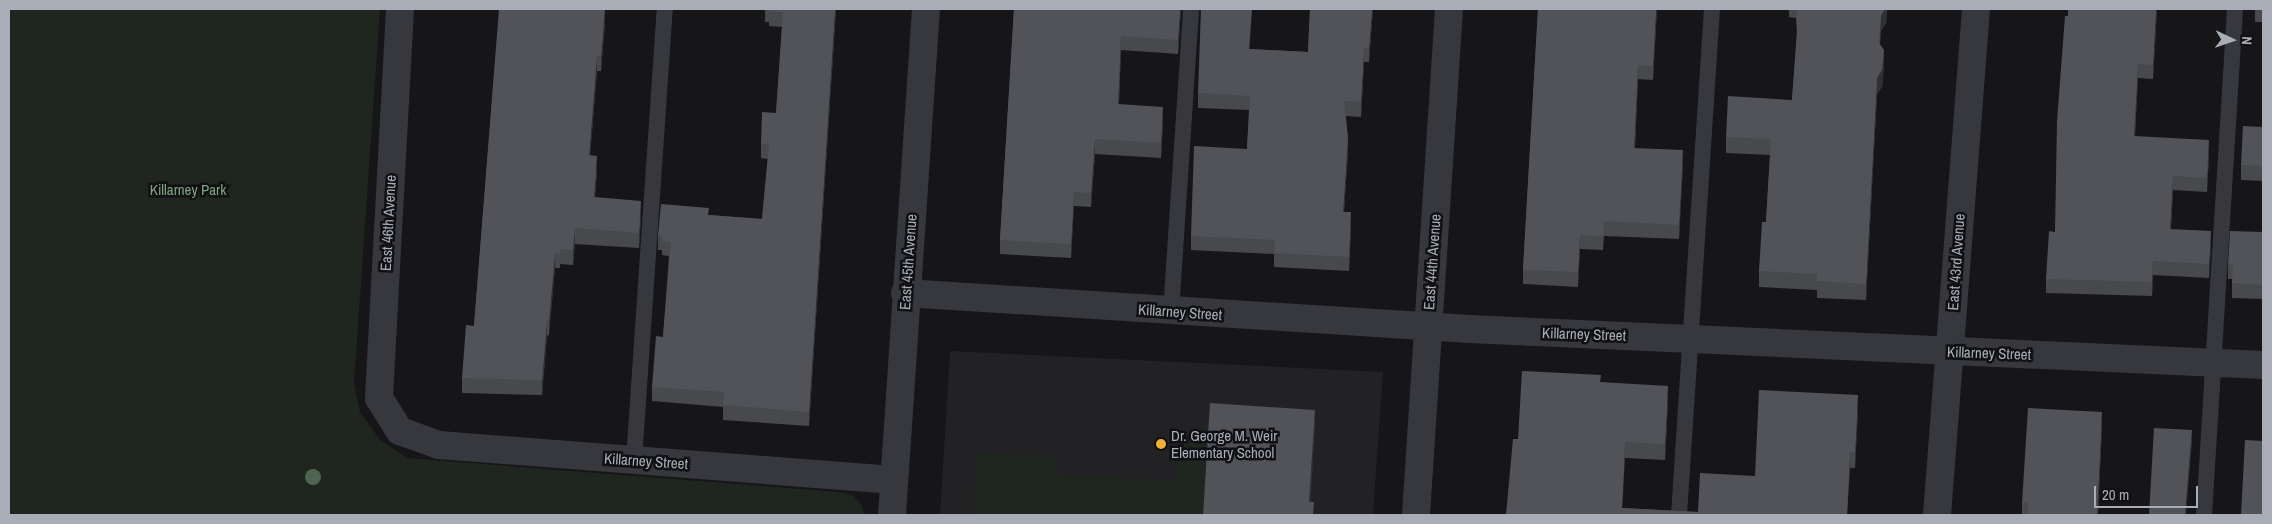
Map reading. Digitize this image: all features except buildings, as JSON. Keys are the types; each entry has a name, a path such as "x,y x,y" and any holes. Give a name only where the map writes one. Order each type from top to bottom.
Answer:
{"street":[{"name":"East 46th Avenue","path":"400,9 379,398 400,431"},
{"name":"East 45th Avenue","path":"892,515 905,293 926,9"},
{"name":"East 44th Avenue","path":"1416,515 1449,9"},
{"name":"East 43rd Avenue","path":"1937,515 1976,9"},
{"name":"Killarney Street","path":"905,293 1171,312 1427,326 2263,365"},
{"name":"Killarney Street","path":"400,431 438,445 894,480"}],"lane":[{"path":"634,460 664,9"},
{"path":"1171,312 1190,9"},
{"path":"1680,515 1712,9"},
{"path":"2204,515 2235,9"}],"shaded area":[{"name":"Dr. George M. Weir Elementary School","path":"950,351 1383,372 1373,515 940,515"}],"green space":[{"name":"Killarney Park","path":"9,9 380,9 354,383 360,412 380,440 407,458 840,492 854,496 862,506 865,515 9,515"},
{"path":"1210,422 1204,515 973,515 978,453 1056,456 1055,474 1176,481 1177,457"}],"place":[{"name":"Dr. George M. Weir Elementary School","path":"1161,444"}]}
